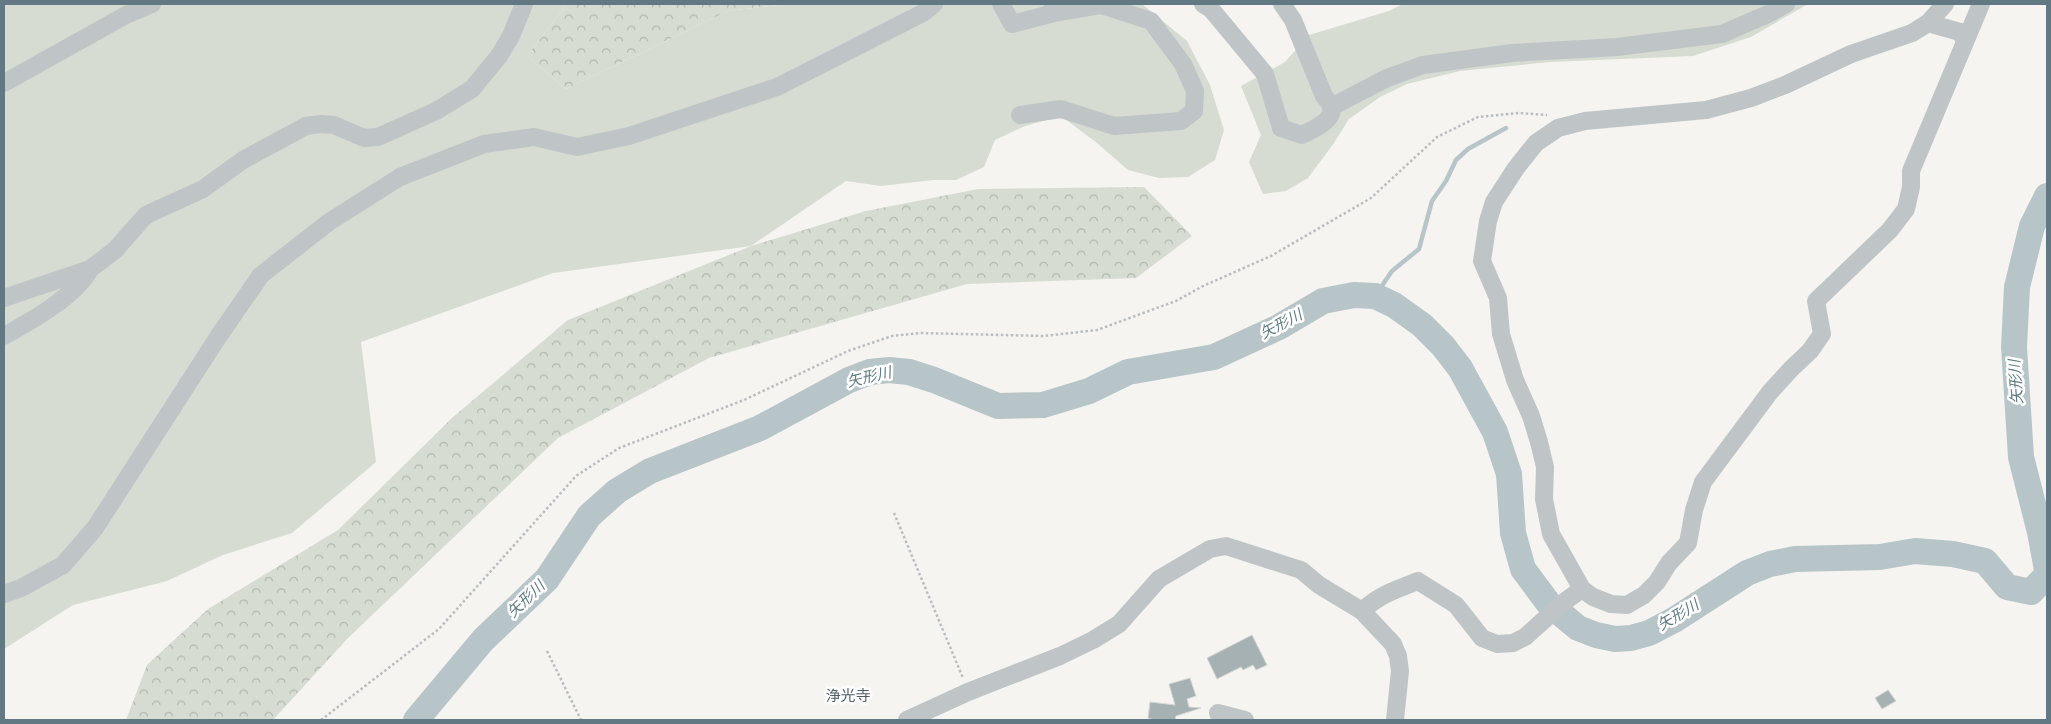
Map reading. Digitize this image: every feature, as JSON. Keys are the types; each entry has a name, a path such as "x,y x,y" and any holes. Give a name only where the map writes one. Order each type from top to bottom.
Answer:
{"street":[{"path":"4,83 126,15 152,4"},
{"path":"4,298 90,269 114,250 146,216 203,189 243,160 306,126 334,125 364,138 378,137 436,111 472,89 499,56 511,36 524,4"},
{"path":"4,594 21,588 63,565 95,528 218,337 261,275 329,222 400,177 484,144 534,137 577,147 629,136 777,87 923,14 934,4"},
{"path":"1001,4 1012,24 1053,8 1100,5 1151,21 1182,64 1196,91 1194,111 1181,121 1114,126 1061,109 1020,115"},
{"path":"1203,4 1211,9 1265,74 1281,128 1302,135 1327,120 1331,114 1331,107 1324,96 1293,20 1282,4"},
{"path":"1331,107 1387,78 1423,65 1512,53 1617,47 1722,34 1786,4"},
{"path":"1945,4 1928,23 1912,32 1851,54 1751,98 1706,110 1585,121 1558,128 1536,143 1516,168 1494,202 1488,222 1482,261 1498,298 1501,334 1515,380 1531,416 1539,442 1544,468 1544,499 1551,534 1582,589 1593,597 1611,604 1627,605 1644,595 1657,582 1669,562 1688,542 1694,510 1703,482 1770,392 1810,350 1822,334 1816,301 1890,230 1906,209 1911,170 1981,4"},
{"path":"1928,23 1960,32 1965,41"},
{"path":"4,336 40,316 84,280 90,269"},
{"path":"907,720 968,692 1060,656 1093,640 1119,624 1158,579 1210,549 1226,546 1300,570 1319,586 1362,611 1393,644 1398,656 1400,671 1395,720"},
{"path":"1362,611 1373,600 1389,591 1418,581 1456,605 1482,638 1497,644 1513,643 1525,637 1564,602 1582,589"},
{"path":"1218,713 1245,720"}],"path":[{"path":"321,720 439,629 576,476 620,448 744,400 848,351 892,336 920,332 1044,336 1097,330 1176,302 1203,286 1271,256 1371,198 1438,137 1478,117 1518,113 1547,115 1558,128"},
{"path":"894,513 968,692"},
{"path":"547,651 581,720"}],"green space":[{"path":"4,4 567,4 527,56 566,89 728,11 786,4 1142,4 1187,41 1210,85 1224,130 1215,160 1188,177 1159,178 1128,170 1097,143 1061,116 1025,126 995,140 984,167 956,180 933,180 881,186 846,181 751,246 553,273 361,342 376,462 292,533 223,555 167,581 73,605 4,649"},
{"path":"567,4 786,4 728,11 566,89 527,56"},
{"path":"1403,4 1808,4 1751,37 1693,56 1550,62 1460,71 1407,84 1380,97 1349,119 1308,178 1286,191 1263,194 1249,162 1261,135 1241,86 1285,62 1309,35 1389,11"},
{"path":"1144,187 1192,236 1136,278 967,284 709,358 558,438 347,639 273,720 126,720 147,665 208,609 338,530 453,417 568,320 751,246 866,211 978,189"}],"building":[{"path":"1252,635 1267,665 1256,670 1253,665 1243,670 1241,667 1217,679 1207,658"},
{"path":"1190,678 1196,696 1187,699 1189,707 1201,708 1176,716 1175,720 1148,718 1150,702 1175,705 1169,684"},
{"path":"1888,690 1896,701 1882,709 1875,698"}],"waterway":[{"path":"1375,296 1392,271 1419,249 1432,201 1446,181 1456,160 1468,149 1506,128"},
{"name":"矢形川","path":"2047,196 2032,226 2017,287 2014,347 2021,457 2040,532 2047,570"},
{"name":"矢形川","path":"416,720 483,640 547,579 589,516 617,491 650,471 760,428 849,380 870,372 889,370 909,372 998,406 1043,405 1089,391 1128,372 1214,357 1279,327 1323,301 1354,295 1375,296 1394,305 1422,325 1443,346 1460,368 1495,432 1509,474 1513,533 1523,569 1549,604 1578,628 1596,635 1615,639 1631,638 1649,633 1674,620 1747,573 1770,564 1795,559 1880,557 1915,551 1953,554 1985,561 2007,587 2031,592 2047,575"}],"district":[{"name":"浄光寺","path":"848,696"}]}
